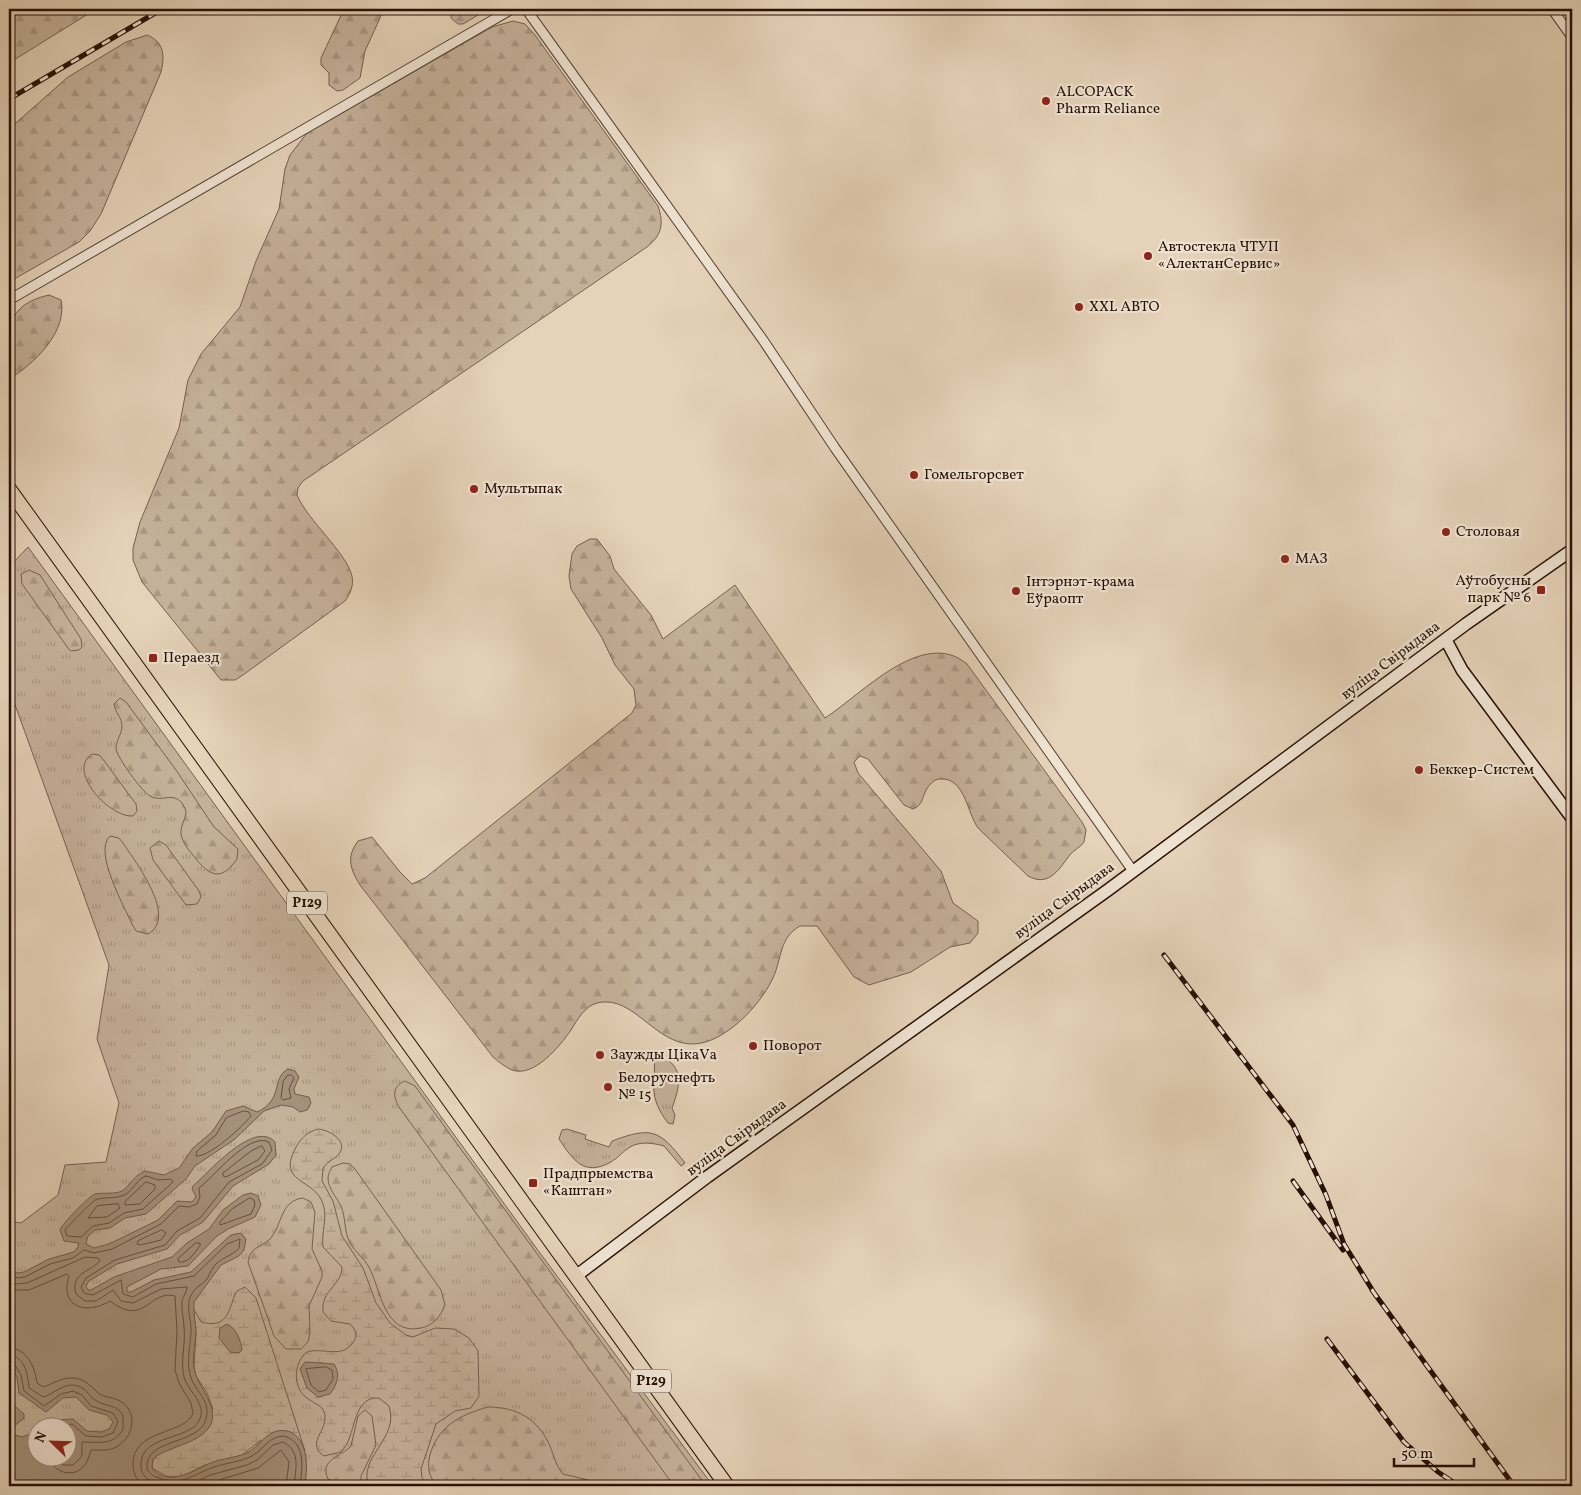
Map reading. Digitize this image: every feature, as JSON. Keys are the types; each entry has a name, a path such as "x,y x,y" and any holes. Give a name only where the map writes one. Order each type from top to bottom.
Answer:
{"main road":[{"name":"Р129","path":"9,489 727,1486"},
{"name":"вуліца Свірыдава","path":"576,1276 707,1177 1133,871 1446,640 1572,550"},
{"path":"1446,640 1462,670 1572,818"}],"street":[{"path":"9,300 512,9"},
{"path":"526,9 763,340 835,448 1133,871"},
{"path":"1552,9 1572,37"}],"green space":[{"path":"9,9 96,9 9,63"},
{"path":"344,9 384,9 365,51 360,78 343,90 337,91 329,85 329,73 321,65 321,58"},
{"path":"452,9 488,9 463,24 458,24 451,18"},
{"path":"513,21 525,24 535,35 658,206 661,218 659,234 647,247 303,481 298,488 297,495 309,515 335,547 348,567 352,576 350,593 345,601 243,675 235,680 221,680 142,582 133,560 133,548 140,522 179,428 188,380 201,354 240,307 256,261 279,209 285,169 290,155 307,133 492,27"},
{"path":"147,35 157,41 162,50 161,72 101,214 90,231 79,242 9,282 9,129 68,77 126,42"},
{"path":"49,295 61,300 62,312 54,335 38,356 9,379 9,337 15,316 22,307 33,300"},
{"path":"590,539 597,539 610,556 614,569 651,615 663,639 735,585 825,718 893,668 912,658 931,653 950,655 967,664 1082,822 1086,830 1084,842 1052,876 1041,880 1035,879 1028,876 978,828 964,797 955,784 948,780 935,780 926,790 919,805 913,809 904,805 868,759 860,756 854,762 858,773 941,871 953,903 978,921 978,933 970,943 950,947 911,972 869,985 854,977 817,926 800,926 788,936 776,971 764,994 745,1016 723,1034 702,1043 684,1043 669,1038 627,1008 613,1003 597,1003 585,1010 560,1044 546,1059 529,1069 520,1071 507,1067 493,1057 360,885 352,868 351,858 358,841 372,837 412,884 425,878 632,713 636,705 634,689 615,665 602,638 571,589 569,576 572,554 577,546"},
{"path":"28,547 537,1249 713,1486 9,1486 9,1221 21,1223 58,1195 65,1165 106,1162 119,1103 97,1039 109,965 9,688 9,567"},
{"path":"29,570 40,575 81,639 82,647 79,650 71,651 68,648 22,584 21,574"},
{"path":"120,698 126,702 176,770 214,827 238,849 237,859 224,872 219,874 208,871 188,849 181,834 186,811 182,804 174,798 155,798 146,793 117,753 117,743 122,723 114,704"},
{"path":"92,754 99,755 102,758 136,804 137,811 133,816 124,815 113,810 103,802 87,782 84,771 85,762"},
{"path":"110,836 119,838 123,843 152,890 159,915 156,926 148,934 136,931 112,879 105,854 106,843"},
{"path":"159,841 166,845 199,891 201,897 197,904 186,905 153,860 150,848"},
{"path":"654,1052 671,1062 676,1068 678,1075 678,1090 672,1108 675,1115 673,1124 668,1123 657,1104 654,1089"},
{"path":"405,1081 415,1086 706,1486 674,1486 399,1107 395,1092 398,1086"},
{"path":"318,1129 333,1134 342,1146 338,1155 323,1168 322,1181 333,1201 342,1236 363,1268 376,1303 390,1323 406,1335 413,1337 435,1328 454,1329 469,1338 478,1351 479,1396 471,1408 455,1411 436,1424 421,1469 422,1478 429,1486 369,1486 367,1476 369,1466 389,1428 391,1418 389,1406 379,1398 370,1399 359,1410 350,1437 341,1452 324,1456 319,1452 317,1443 324,1424 324,1411 303,1394 297,1384 296,1372 300,1361 306,1353 311,1351 340,1351 350,1346 356,1334 350,1324 331,1321 323,1312 325,1298 339,1279 342,1267 323,1247 325,1215 319,1196 313,1189 299,1180 291,1169 291,1160 299,1142 304,1136"},
{"path":"567,1129 586,1135 585,1139 609,1147 612,1141 626,1136 637,1133 654,1134 669,1144 685,1163 681,1166 664,1146 642,1143 630,1147 614,1160 602,1166 586,1167 569,1154 559,1139 562,1130"},
{"path":"343,1163 350,1164 355,1169 441,1290 445,1305 439,1317 430,1325 409,1329 399,1325 391,1318 381,1299 369,1267 350,1243 343,1211 328,1182 332,1167"},
{"path":"303,1198 311,1202 315,1212 312,1249 322,1271 322,1277 309,1306 310,1332 308,1342 301,1349 286,1349 274,1336 248,1262 251,1253 269,1240 285,1209 295,1200"},
{"path":"245,1287 256,1298 305,1451 295,1437 260,1441 242,1455 205,1465 181,1477 166,1476 152,1468 153,1459 213,1409 207,1393 196,1376 194,1367 196,1333 193,1308 201,1322 218,1323 227,1315 237,1291"},
{"path":"488,1407 508,1409 525,1416 533,1422 545,1437 563,1474 588,1480 597,1486 438,1486 429,1472 430,1455 437,1438 449,1425 458,1419"},
{"path":"365,1410 372,1416 376,1445 361,1476 361,1486 341,1486 328,1479 326,1467 332,1459 351,1446 358,1416"}],"water":[{"path":"288,1069 295,1071 299,1077 294,1089 295,1094 309,1097 311,1103 307,1110 300,1112 293,1107 281,1105 264,1111 235,1139 195,1166 186,1179 146,1214 125,1218 110,1228 95,1230 88,1236 86,1244 94,1248 109,1244 158,1220 177,1201 192,1202 196,1197 192,1189 193,1186 232,1150 255,1137 266,1137 275,1142 276,1155 269,1164 233,1186 203,1222 180,1235 167,1249 117,1264 89,1281 86,1286 88,1290 91,1290 114,1277 172,1257 187,1243 209,1229 223,1210 243,1195 251,1193 258,1196 261,1205 255,1217 217,1236 188,1266 161,1269 127,1287 127,1292 131,1292 154,1280 191,1272 231,1235 241,1233 246,1239 244,1250 239,1256 221,1265 194,1302 196,1333 193,1355 194,1368 212,1409 213,1418 210,1426 198,1437 158,1455 153,1459 152,1468 159,1474 167,1477 184,1475 216,1461 245,1454 273,1433 287,1431 295,1434 304,1449 307,1469 304,1486 9,1486 9,1401 24,1414 24,1418 12,1428 15,1435 22,1437 28,1435 28,1468 78,1468 78,1423 87,1431 101,1432 109,1429 113,1422 107,1415 89,1410 76,1397 63,1398 46,1412 19,1393 17,1377 9,1363 9,1269 18,1273 24,1272 49,1259 74,1252 79,1243 64,1241 60,1230 70,1216 87,1200 95,1194 122,1191 138,1175 145,1171 164,1175 179,1168 193,1148 212,1132 226,1111 243,1106 257,1112 265,1107 271,1101 283,1073"},
{"path":"227,1324 233,1328 239,1338 242,1350 239,1353 230,1352 219,1338 220,1328"},
{"path":"305,1362 334,1364 338,1376 335,1387 330,1394 318,1397 307,1388 300,1369"}],"railway":[{"path":"9,99 162,9"},
{"path":"1164,955 1293,1125 1326,1195 1344,1244 1376,1296"},
{"path":"1293,1181 1343,1250"},
{"path":"1372,1290 1514,1486"},
{"path":"1327,1339 1404,1442 1438,1472 1459,1486"}],"place":[{"name":"ALCOPACK Pharm Reliance","path":"1046,101"},
{"name":"Автостекла ЧТУП «АлектанСервис»","path":"1148,256"},
{"name":"XXL АВТО","path":"1079,307"},
{"name":"Гомельгорсвет","path":"914,475"},
{"name":"Мультыпак","path":"474,489"},
{"name":"Столовая","path":"1446,532"},
{"name":"МАЗ","path":"1285,559"},
{"name":"Аўтобусны парк № 6","path":"1541,590"},
{"name":"Інтэрнэт-крама Еўраопт","path":"1016,591"},
{"name":"Пераезд","path":"153,658"},
{"name":"Беккер-Систем","path":"1419,770"},
{"name":"Поворот","path":"753,1046"},
{"name":"Заужды ЦікаVа","path":"600,1055"},
{"name":"Белоруснефть № 15","path":"608,1087"},
{"name":"Прадпрыемства «Каштан»","path":"533,1183"}]}
